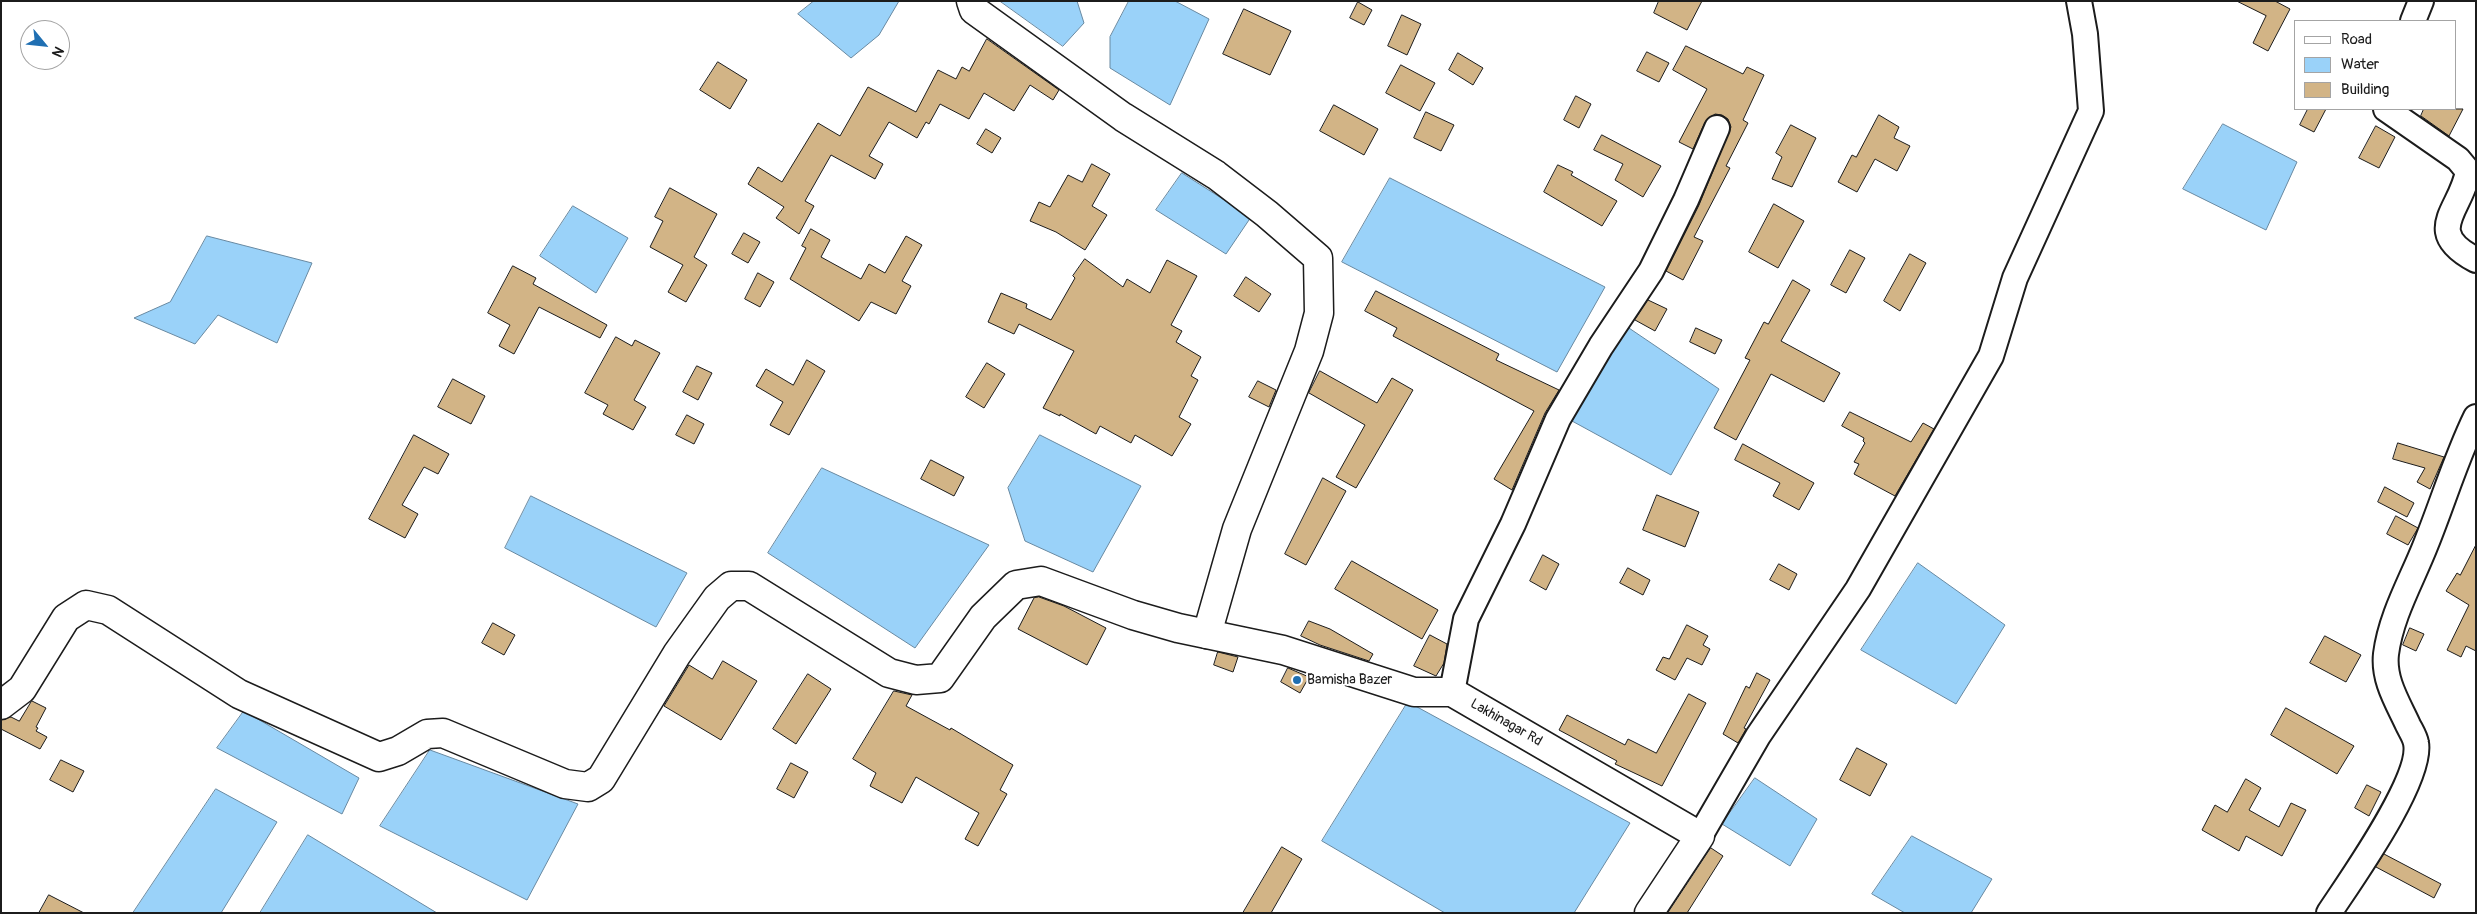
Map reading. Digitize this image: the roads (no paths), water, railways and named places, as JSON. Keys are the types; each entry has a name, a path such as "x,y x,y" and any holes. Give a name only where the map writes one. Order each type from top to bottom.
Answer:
{"main road":[{"path":"971,1 974,10 1091,94 1216,175 1268,214 1318,258 1319,313 1309,351 1237,529 1207,634"},
{"path":"1,705 22,689 66,618 86,605 108,610 239,694 379,757 398,751 426,734 443,733 565,784 588,787 600,779 677,654 718,598 731,586 749,586 889,673 916,680 940,678 983,617 1016,585 1041,581 1133,615 1207,634 1283,650 1414,692 1452,692"},
{"name":"Lakhinagar Rd","path":"1452,692 1700,836"},
{"path":"1649,913 1700,836"}],"street":[{"path":"1700,836 1758,736 1858,589 1991,356 2015,278 2091,110 2085,34 2079,1"},
{"path":"2413,20 2421,1"},
{"path":"2387,110 2458,159 2468,171 2467,181 2448,220 2449,237 2458,250 2476,260"},
{"path":"1452,692 1466,619 1513,524 1558,420 1601,346 1651,272 1686,200 1717,128"},
{"path":"2329,913 2367,856 2407,784 2416,760 2416,742 2386,676 2386,655 2394,620 2426,544 2465,440 2476,417"}],"water":[{"path":"814,1 899,1 879,35 851,58 798,14"},
{"path":"1000,1 1077,1 1084,23 1063,46"},
{"path":"1129,1 1175,1 1209,19 1170,105 1110,68 1110,37"},
{"path":"2223,124 2297,162 2266,230 2183,189"},
{"path":"1182,173 1251,217 1226,254 1156,210"},
{"path":"1390,178 1605,287 1557,372 1342,262"},
{"path":"573,206 628,238 596,293 540,256"},
{"path":"207,236 312,263 277,343 218,315 195,344 134,318 170,302"},
{"path":"1623,324 1719,389 1671,475 1572,421"},
{"path":"1040,435 1141,486 1093,572 1025,541 1008,488"},
{"path":"822,468 989,545 915,648 768,553"},
{"path":"531,496 687,573 656,627 505,548"},
{"path":"1918,563 2005,625 1956,704 1861,650"},
{"path":"1408,702 1630,823 1574,913 1445,913 1322,841"},
{"path":"244,711 359,778 342,814 217,748"},
{"path":"430,750 578,804 527,900 380,826"},
{"path":"1755,778 1817,819 1790,866 1722,824"},
{"path":"216,789 277,822 221,913 133,913"},
{"path":"308,835 437,913 260,913"},
{"path":"1912,836 1992,879 1971,913 1905,913 1872,894"}],"place":[{"name":"Bamisha Bazer","path":"1297,680"}]}
